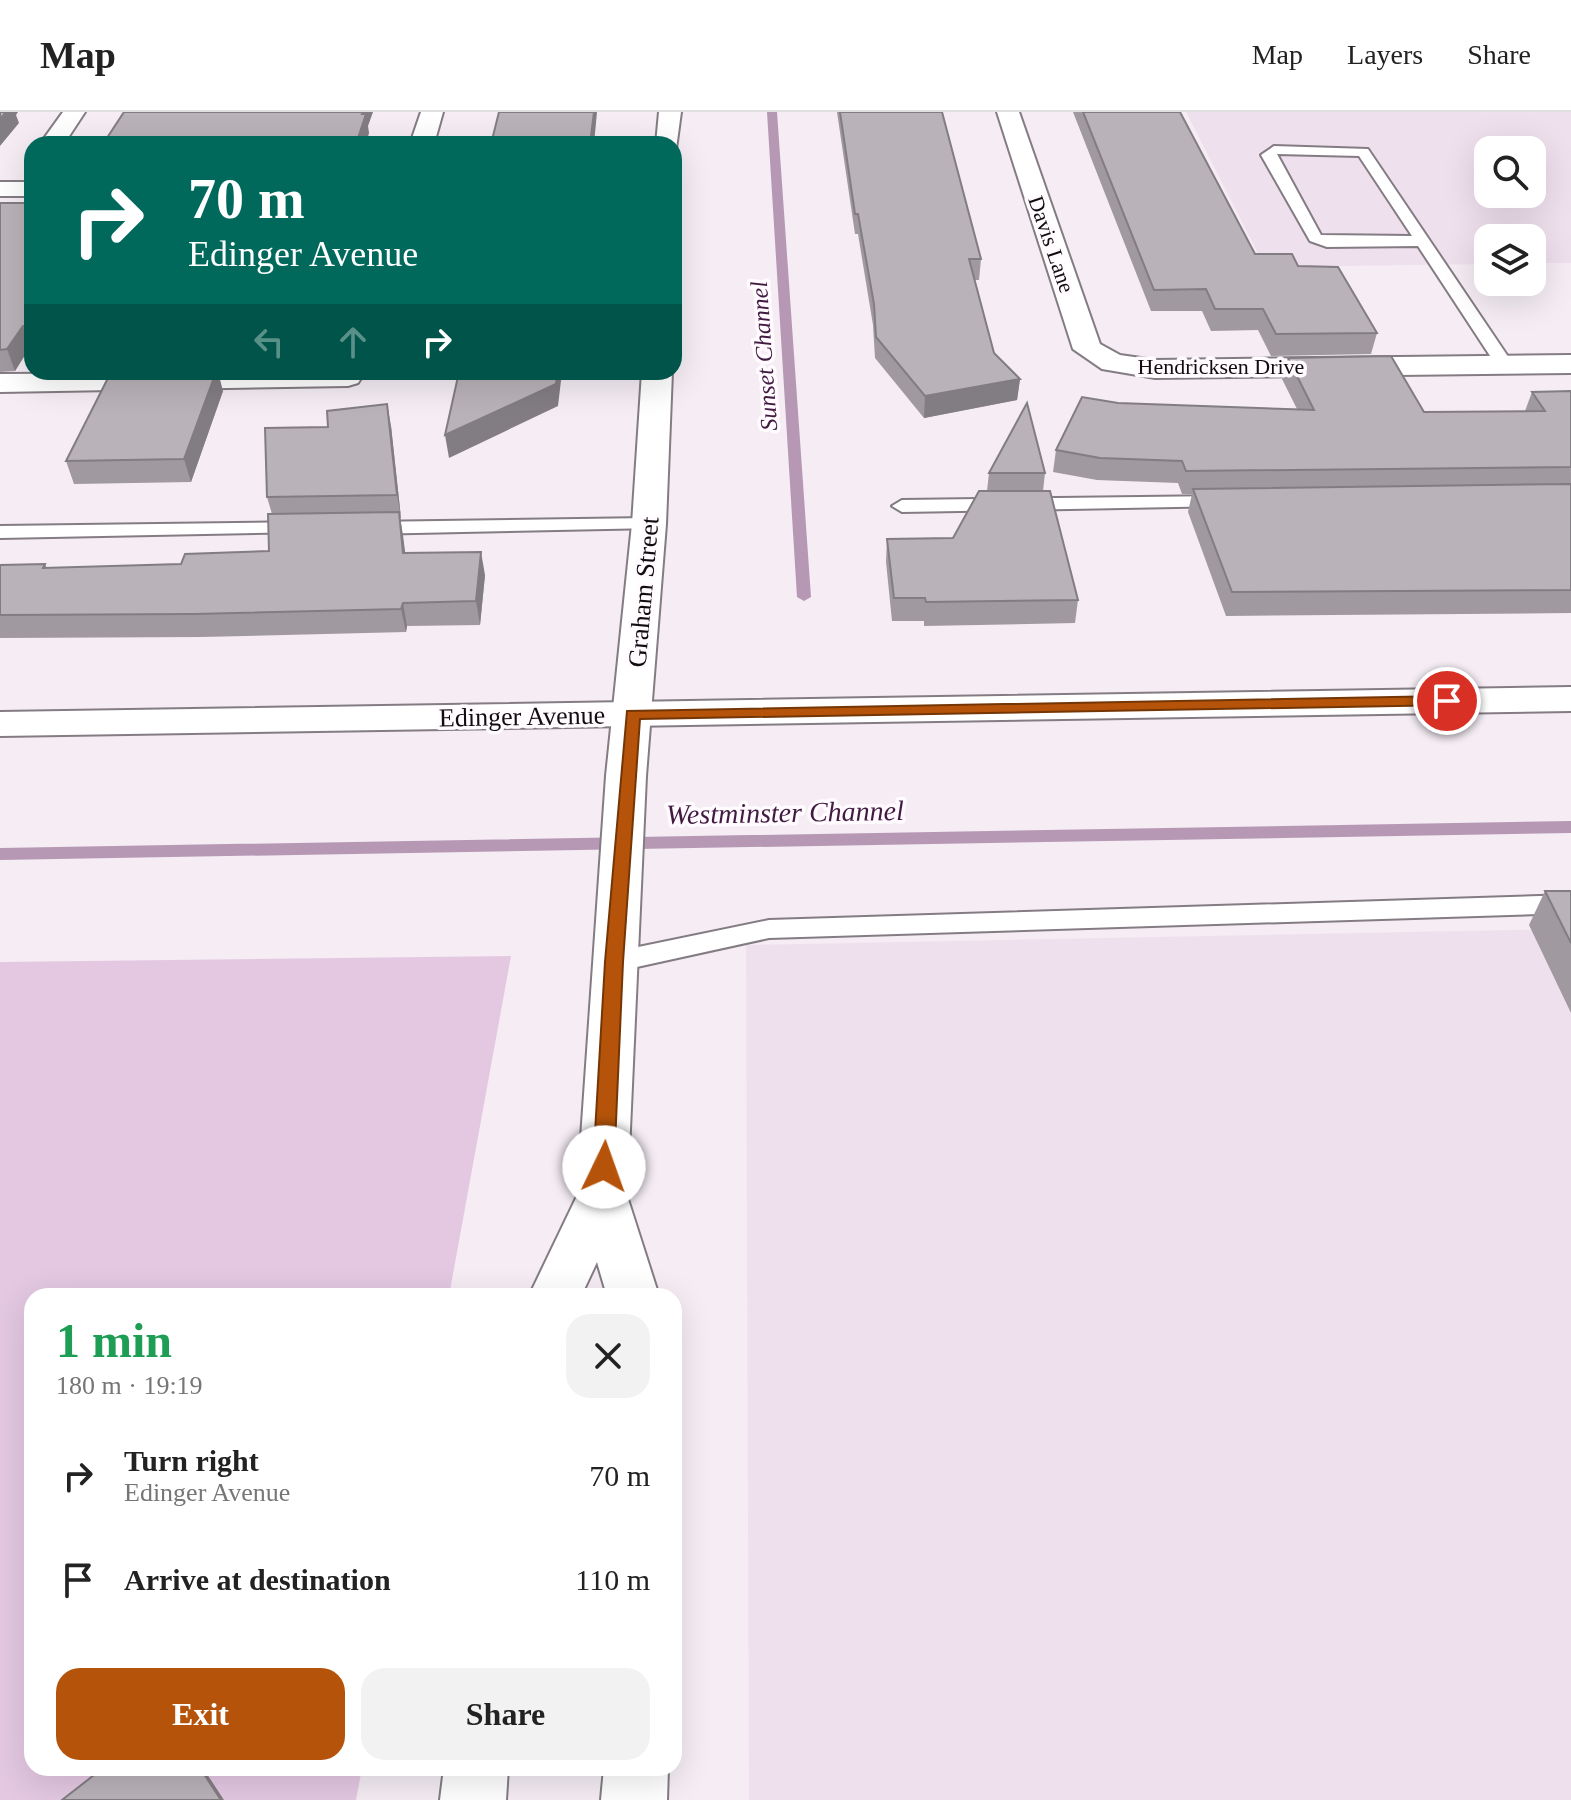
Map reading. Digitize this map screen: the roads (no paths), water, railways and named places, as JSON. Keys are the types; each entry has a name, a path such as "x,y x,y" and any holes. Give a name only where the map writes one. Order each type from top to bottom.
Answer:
{"street":[{"path":"58,136 74,112"},
{"path":"424,136 432,112"},
{"path":"668,136 670,112"},
{"name":"Davis Lane","path":"1008,112 1087,349 1112,363"},
{"name":"Hendricksen Drive","path":"1112,363 1155,369 1571,364"},
{"path":"0,383 131,380"},
{"name":"Graham Street","path":"631,1288 602,1196 626,776 649,524 657,380"},
{"name":"Edinger Avenue","path":"0,724 1571,699"},
{"name":"Graham Street","path":"559,1288 602,1196"},
{"path":"473,1800 475,1776"},
{"path":"634,1800 636,1776"}],"lane":[{"path":"1422,241 1327,242 1315,238 1268,155 1274,150 1363,152 1504,364"},
{"path":"902,506 1237,502"},
{"path":"348,528 649,524"},
{"path":"0,532 317,528"},
{"path":"614,962 769,929 1571,904"}],"waterway":[{"name":"Sunset Channel","path":"772,112 804,597"},
{"name":"Westminster Channel","path":"0,854 1571,827"}]}
